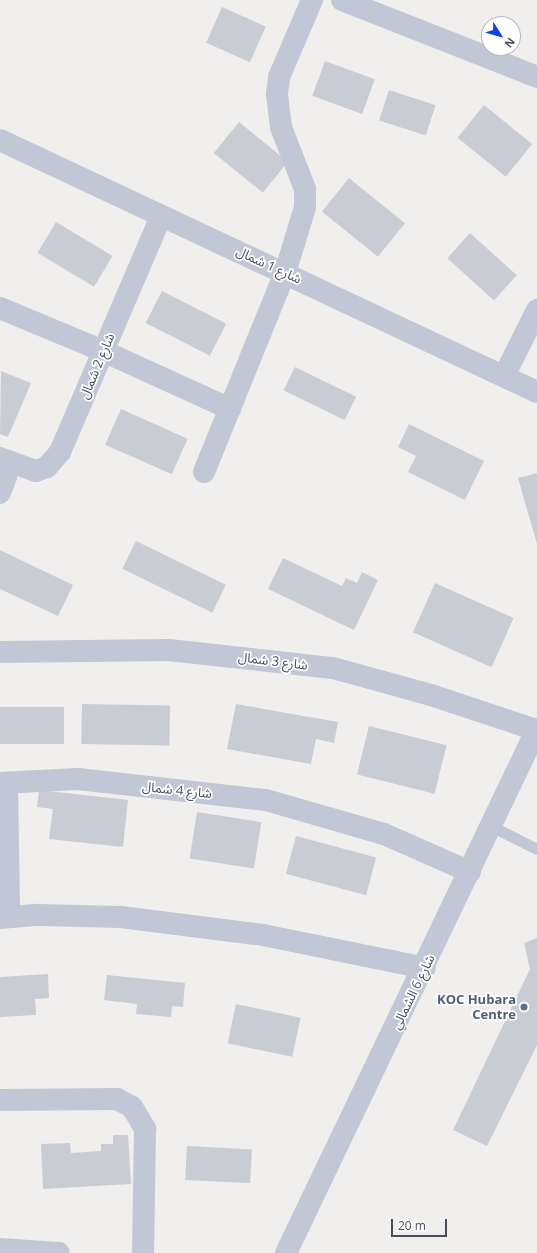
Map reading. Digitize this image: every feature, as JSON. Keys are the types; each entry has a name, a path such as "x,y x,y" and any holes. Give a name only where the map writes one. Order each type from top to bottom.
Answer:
{"street":[{"path":"204,472 285,273 306,198 303,179 281,127 277,94 279,77 312,0"},
{"path":"342,0 537,76"},
{"name":"شارع 1 شمال","path":"0,140 537,392"},
{"name":"شارع 2 شمال","path":"0,458 36,471 47,467 60,452 161,216"},
{"path":"0,308 103,351 230,409"},
{"path":"504,376 537,310"},
{"path":"0,465 6,477 0,493"},
{"name":"شارع 3 شمال","path":"0,652 169,650 333,668 431,694 537,730"},
{"name":"شارع 6 الشمالي","path":"286,1253 425,968 537,730"},
{"name":"شارع 4 شمال","path":"425,968 263,935 121,917 5,918 3,783 78,779 266,800 384,834 470,872"},
{"path":"0,1100 117,1099 132,1107 145,1129 143,1253"},
{"path":"0,1249 59,1253"}],"lane":[{"path":"491,826 537,848"}],"building":[{"path":"222,7 266,27 250,62 206,43"},
{"path":"325,61 375,79 362,114 312,96"},
{"path":"389,90 436,105 426,136 379,120"},
{"path":"484,105 532,144 506,177 458,138"},
{"path":"239,122 288,162 263,193 214,153"},
{"path":"349,178 405,223 378,257 322,211"},
{"path":"56,222 113,256 94,287 37,253"},
{"path":"470,233 517,275 494,300 447,258"},
{"path":"162,291 226,324 210,356 146,323"},
{"path":"295,367 356,397 345,420 284,390"},
{"path":"1,371 31,383 8,437 0,434"},
{"path":"121,409 188,439 172,474 105,445"},
{"path":"409,424 484,461 465,500 408,472 416,456 398,447"},
{"path":"537,473 537,544 518,478"},
{"path":"136,541 226,585 212,613 122,569"},
{"path":"0,550 73,585 58,616 0,589"},
{"path":"283,558 342,586 346,578 357,583 362,572 378,580 354,630 268,589"},
{"path":"435,583 514,618 492,667 413,632"},
{"path":"82,704 170,706 169,746 81,744"},
{"path":"236,704 338,722 334,743 316,739 311,764 227,749"},
{"path":"0,707 64,707 64,744 0,744"},
{"path":"369,726 447,745 435,794 357,775"},
{"path":"39,790 128,800 123,847 49,839 53,809 37,807"},
{"path":"197,812 261,822 254,869 190,858"},
{"path":"296,836 376,857 366,895 286,874"},
{"name":"KOC Hubara Centre","path":"537,938 537,1045 487,1146 453,1130 530,969 524,943"},
{"path":"48,974 49,998 35,999 36,1015 0,1017 0,977"},
{"path":"107,975 185,983 183,1007 172,1006 171,1017 136,1014 137,1004 104,1000"},
{"path":"236,1004 301,1018 292,1057 228,1043"},
{"path":"113,1135 128,1135 131,1184 43,1189 41,1144 70,1143 71,1153 101,1151 101,1144 113,1144"},
{"path":"187,1146 252,1149 250,1183 185,1180"}],"place":[{"name":"KOC Hubara Centre","path":"524,1007"}]}
